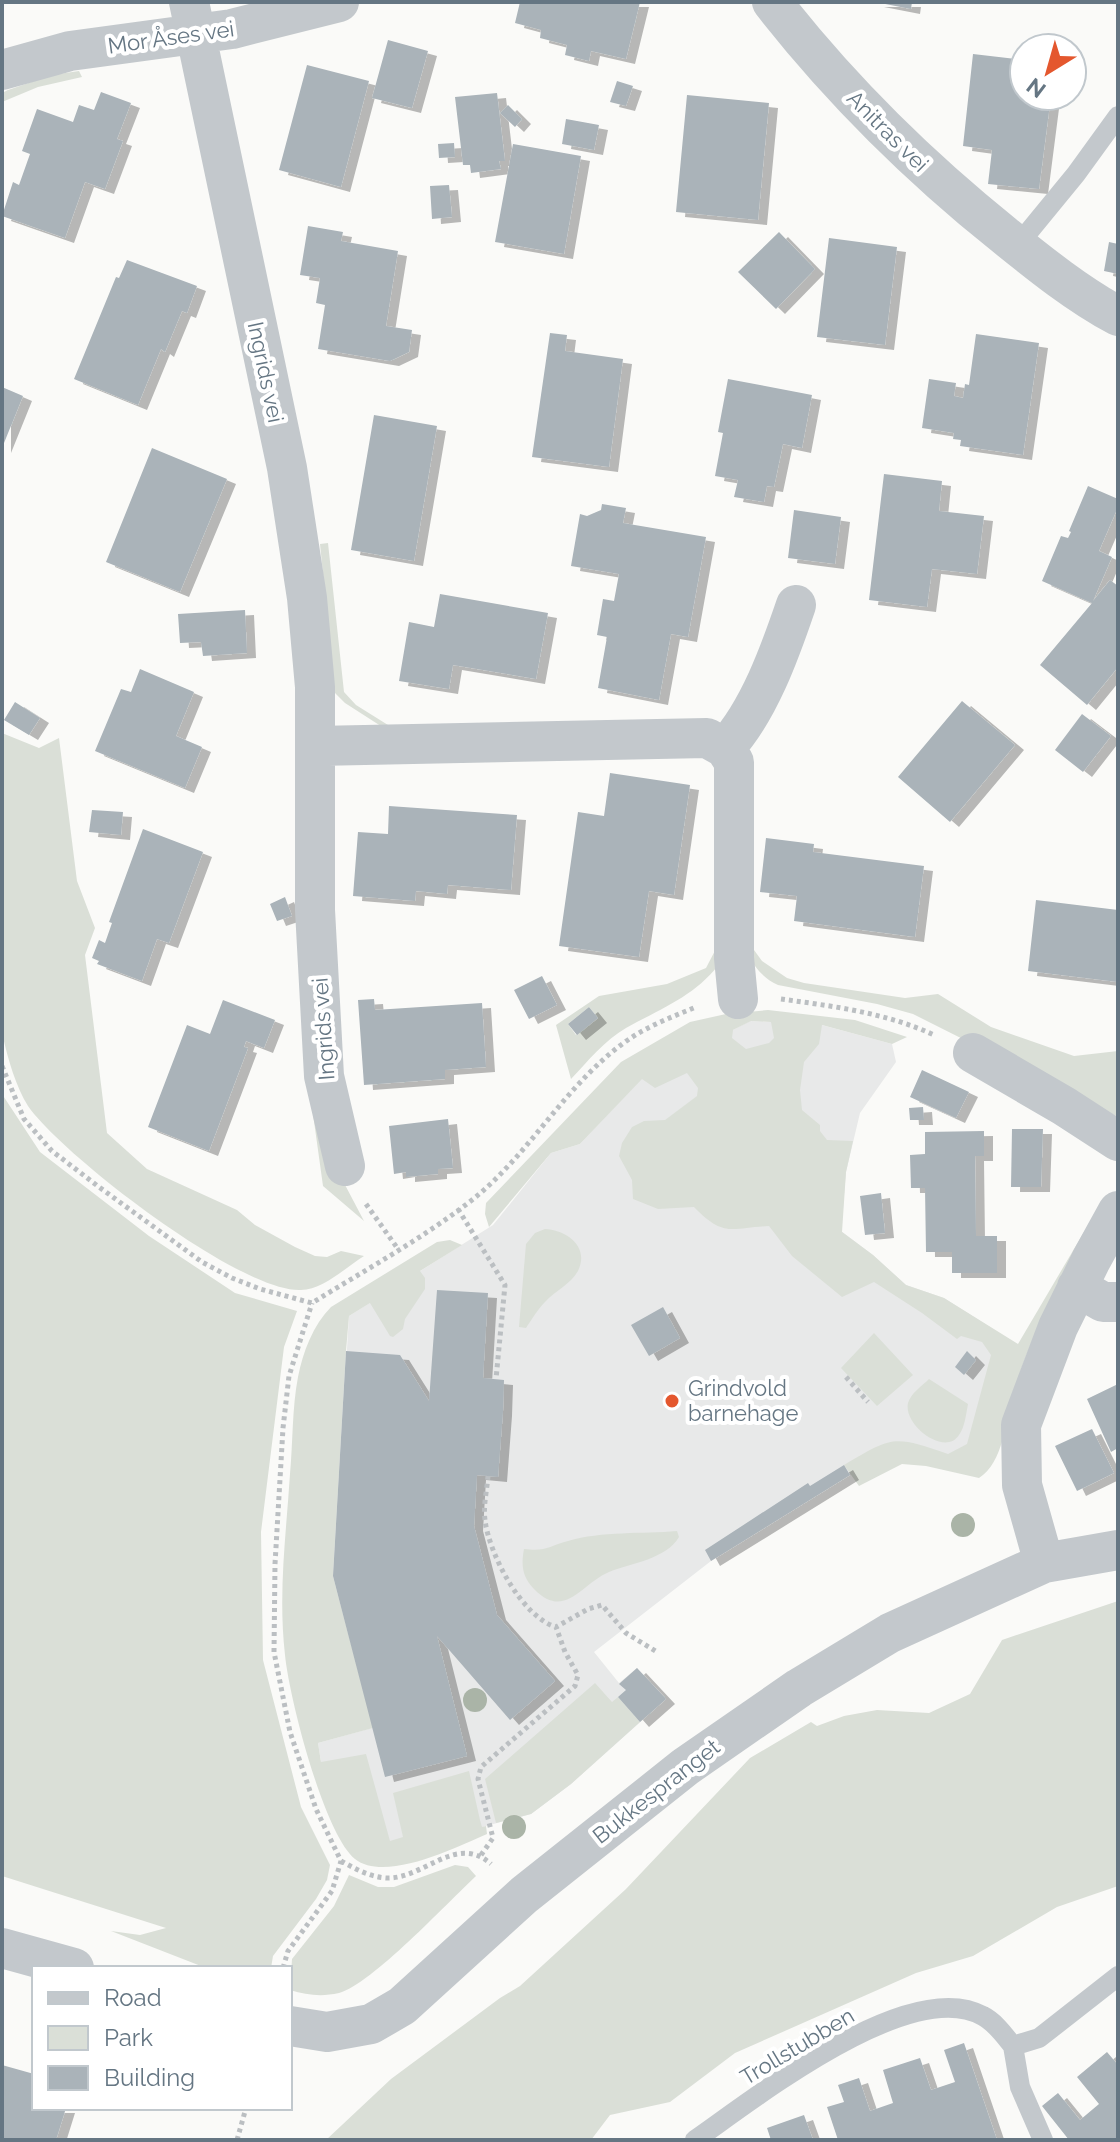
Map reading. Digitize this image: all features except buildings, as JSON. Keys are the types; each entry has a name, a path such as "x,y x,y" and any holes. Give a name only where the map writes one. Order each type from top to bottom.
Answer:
{"street":[{"name":"Mor Åses vei","path":"2,70 21,62 192,19 232,29 339,2"},
{"name":"Anitras vei","path":"772,2 861,107 954,195 1094,303 1118,316"},
{"name":"Ingrids vei","path":"192,19 287,468 307,598 315,687 315,910 324,1076 345,1166"},
{"path":"725,748 740,732 780,652 796,605"},
{"path":"316,746 707,738 725,748 734,762 734,958 738,999"},
{"path":"973,1053 1118,1141"},
{"path":"1044,1563 1022,1485 1021,1425 1041,1368 1077,1287 1118,1211"},
{"path":"1077,1287 1103,1302 1118,1302"},
{"name":"Bukkespranget","path":"292,2026 327,2032 371,2024 402,2006 524,1895 727,1737 799,1688 890,1633 1044,1563 1118,1550"},
{"path":"2,1948 67,1966"}],"lane":[{"path":"1017,246 1076,174 1118,116"},
{"path":"1043,2140 1020,2087 1013,2046 1039,2038 1118,1976"},
{"name":"Trollstubben","path":"695,2140 819,2055 868,2029 925,2010 960,2009 983,2015 1013,2046"}],"path":[{"path":"738,999 769,997 858,1011 919,1028 973,1053"},
{"path":"345,1166 360,1194 398,1249"},
{"path":"458,1209 505,1285 496,1379"},
{"path":"312,1303 289,1376 278,1493 274,1652 290,1732 324,1830 341,1861 364,1874 390,1878 471,1851 497,1868"},
{"path":"846,1377 868,1402"},
{"path":"488,1476 485,1519 491,1542 512,1589 543,1623 556,1627 588,1609 602,1605 626,1633 657,1652"},
{"path":"481,1855 493,1838 478,1779 481,1767 575,1686 578,1675 556,1627"},
{"path":"284,1966 288,1951 332,1891 341,1861"},
{"path":"237,2140 245,2110"}],"shaded area":[{"name":"Grindvold barnehage","path":"750,1021 818,1024 892,1044 896,1062 860,1113 846,1172 841,1231 906,1285 944,1298 1018,1345 983,1457 900,1452 850,1475 711,1561 594,1652 619,1683 637,1668 666,1699 571,1784 531,1814 486,1826 380,1863 326,1793 318,1743 372,1728 333,1576 349,1316 493,1225 551,1153 580,1144 642,1078"}],"green space":[{"path":"79,71 82,77 38,87 2,102 2,93 8,90 52,75"},
{"path":"328,543 344,692 356,705 388,725 387,730 335,693 320,544"},
{"path":"2,733 39,748 59,738 77,881 95,928 85,955 107,1133 147,1169 237,1210 255,1225 295,1247 315,1256 327,1257 341,1251 364,1256 326,1282 301,1290 273,1285 197,1246 114,1187 47,1128 28,1106 13,1073 2,1028"},
{"path":"719,943 722,960 702,983 618,1033 571,1079 556,1025 599,996 667,984 706,968","holes":["589,1007 598,1018 576,1035 568,1024"]},
{"path":"754,950 762,961 787,978 804,983 905,998 938,994 991,1027 1074,1056 1118,1051 1118,1117 913,1014 778,985 764,976 753,963 747,953"},
{"path":"768,1010 855,1020 907,1037 892,1044 822,1025 819,1044 804,1062 800,1090 802,1110 820,1125 820,1131 827,1140 853,1141 846,1172 842,1232 906,1285 944,1298 1018,1344 1107,1193 1031,1343 1013,1395 999,1452 979,1478 902,1464 859,1486 844,1465 873,1448 894,1442 904,1441 948,1454 967,1444 991,1355 982,1342 961,1336 957,1339 874,1282 842,1297 792,1256 769,1226 728,1229 713,1223 694,1207 658,1209 633,1199 632,1180 619,1156 622,1143 632,1127 644,1121 665,1120 697,1096 698,1088 687,1073 655,1088 642,1079 580,1144 551,1153 489,1227 486,1203 621,1062 690,1022 726,1014","holes":["751,1021 771,1022 774,1038 769,1043 746,1049 732,1038 733,1030"]},
{"path":"308,1078 333,1162 364,1221 323,1186"},
{"path":"2,1094 40,1152 149,1236 235,1293 297,1311 284,1347 261,1532 263,1660 301,1807 330,1865 327,1880 316,1899 273,1956 271,1966 201,1966 111,1931 140,1935 166,1928 2,1876"},
{"path":"545,1229 561,1232 574,1241 581,1254 581,1262 575,1276 542,1305 526,1328 519,1327 526,1244 535,1233"},
{"path":"450,1240 462,1245 420,1271 425,1278 425,1289 405,1319 403,1329 393,1337 370,1303 349,1316 333,1576 373,1728 318,1743 321,1762 366,1754 390,1841 403,1837 393,1793 469,1771 482,1827 486,1826 487,1834 440,1854 384,1867 355,1859 343,1845 320,1795 288,1675 282,1587 296,1389 310,1339 331,1307 437,1242"},
{"path":"874,1333 913,1375 877,1406 841,1368"},
{"path":"929,1379 968,1404 963,1428 953,1441 944,1442 926,1436 908,1412 912,1396"},
{"path":"677,1531 679,1537 666,1550 599,1577 564,1601 545,1598 530,1584 523,1570 524,1549 543,1549 594,1536"},
{"path":"1118,1601 1118,1886 1057,1907 973,1956 916,1973 735,2053 670,2102 610,2115 591,2140 326,2140 391,2079 520,1986 626,1889 750,1758 811,1722 817,1726 844,1716 877,1710 929,1713 970,1694 1002,1640"},
{"path":"595,1683 612,1702 618,1697 640,1722 571,1784 531,1814 496,1823 485,1779"},
{"path":"455,1865 468,1867 476,1876 389,1959 353,1986 326,1995 292,1990 292,1959 334,1906 349,1875 378,1887 394,1887"}],"place":[{"name":"Grindvold barnehage","path":"672,1401"}]}
